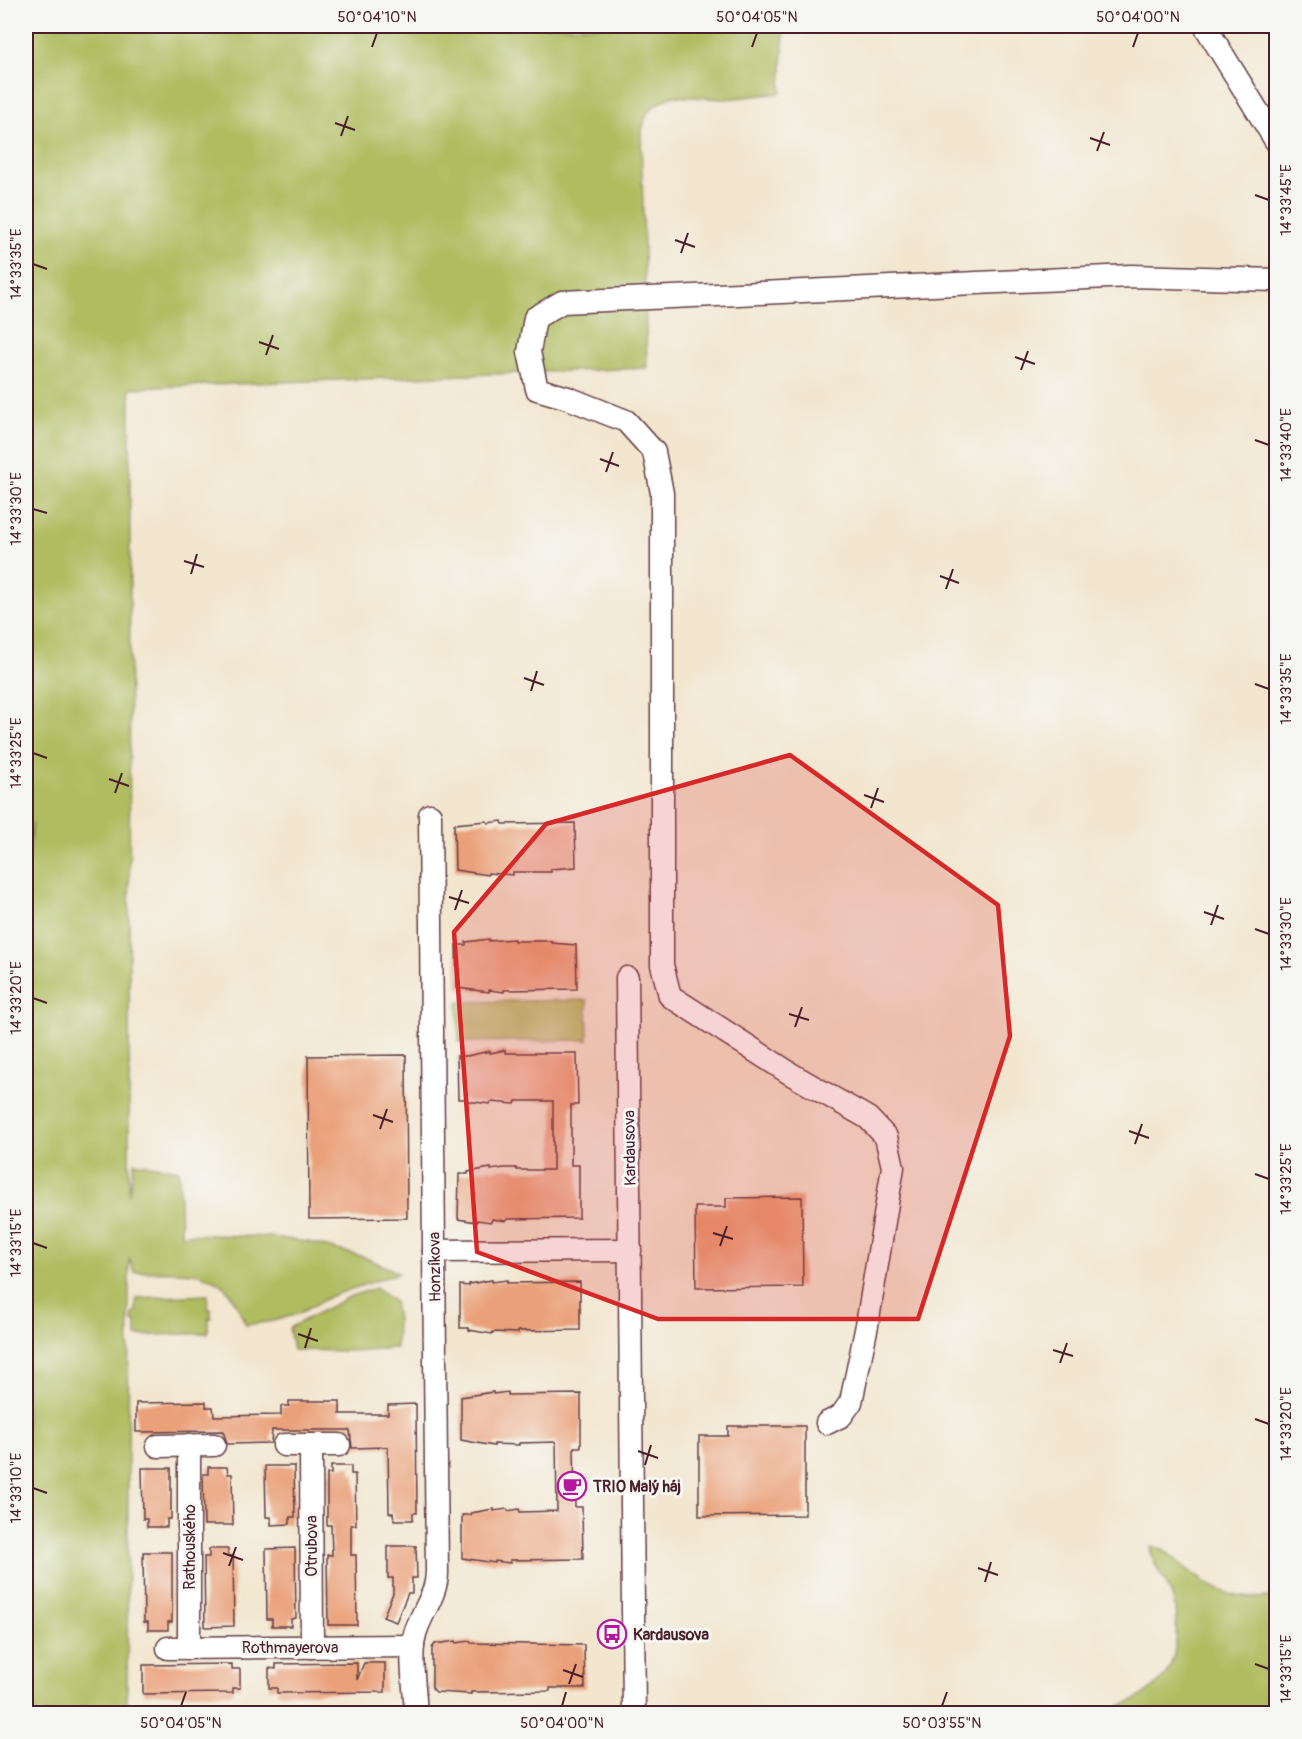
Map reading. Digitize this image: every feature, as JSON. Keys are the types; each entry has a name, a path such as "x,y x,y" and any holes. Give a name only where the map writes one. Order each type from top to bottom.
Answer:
{"street":[{"path":"1205,26 1276,141"},
{"path":"827,1423 841,1416 851,1402 867,1324 893,1167 886,1137 868,1118 791,1074 670,996 662,965 662,494 654,452 626,422 537,388 529,352 535,318 562,302 1131,276 1276,280"},
{"name":"Honzíkova","path":"416,1713 413,1646 415,1633 437,1581 430,815"},
{"name":"Kardausova","path":"627,978 634,1713"},
{"path":"434,1251 630,1250"},
{"path":"158,1446 214,1445"},
{"path":"284,1445 339,1445"},
{"name":"Otrubova","path":"311,1445 312,1647"},
{"name":"Rathouského","path":"179,1648 189,1446"},
{"name":"Rothmayerova","path":"179,1648 413,1646"}],"highlighted area":[{"path":"790,755 998,905 1010,1036 918,1319 658,1319 477,1252 454,932 546,824"}],"green space":[{"path":"26,26 784,26 781,93 726,99 672,96 654,106 647,113 641,134 647,368 130,388 129,1195 134,1162 179,1170 181,1234 272,1237 308,1242 364,1257 399,1273 331,1296 298,1314 246,1325 228,1291 209,1277 171,1271 134,1272 129,1258 127,1713 29,1713 29,1627 26,1627 26,882 33,822 28,843 26,843"},
{"path":"587,1000 588,1040 459,1042 458,1002"},
{"path":"376,1288 394,1302 397,1320 396,1348 349,1351 293,1350 289,1328 351,1296"},
{"path":"208,1295 208,1309 211,1309 211,1318 208,1318 208,1333 136,1336 136,1322 132,1321 133,1314 136,1313 136,1298"},
{"path":"1150,1546 1171,1556 1215,1588 1249,1598 1276,1596 1276,1705 1269,1690 1274,1713 1094,1713 1106,1711 1146,1694 1164,1677 1170,1666 1176,1640 1175,1606 1153,1559"}],"building":[{"path":"487,821 488,823 502,821 503,824 575,823 576,867 551,869 551,872 513,872 513,875 488,873 488,875 455,870 454,824"},
{"path":"489,939 489,941 514,939 514,941 551,941 552,943 576,945 577,989 504,990 504,992 489,990 489,992 457,988 456,945"},
{"path":"505,1050 505,1053 577,1053 578,1105 571,1105 571,1165 579,1165 579,1218 507,1219 506,1221 492,1219 491,1222 458,1219 459,1174 491,1168 491,1170 516,1168 517,1170 553,1170 553,1101 516,1101 515,1104 491,1102 490,1104 458,1099 457,1056"},
{"path":"406,1055 407,1218 309,1219 308,1056"},
{"path":"802,1197 803,1287 696,1288 695,1207 726,1207 726,1198"},
{"path":"492,1280 492,1282 507,1280 507,1283 580,1282 580,1330 493,1332 492,1334 460,1328 460,1285 469,1286 469,1284"},
{"path":"493,1392 493,1394 508,1392 508,1395 581,1394 581,1447 574,1447 575,1507 582,1507 583,1559 510,1560 510,1563 495,1561 495,1563 462,1558 462,1515 494,1509 494,1511 507,1509 508,1511 519,1509 520,1512 557,1511 556,1442 519,1443 519,1445 494,1444 494,1446 461,1440 461,1397"},
{"path":"289,1401 340,1401 340,1414 388,1414 388,1405 416,1404 417,1513 413,1513 413,1520 394,1520 393,1513 389,1513 388,1447 352,1448 350,1430 272,1430 271,1443 227,1444 223,1431 136,1432 136,1403 206,1402 206,1407 213,1407 214,1416 281,1415 281,1406 289,1406"},
{"path":"728,1426 805,1426 805,1515 699,1516 699,1436 728,1436"},
{"path":"265,1466 294,1466 295,1517 290,1517 290,1524 271,1525 271,1517 266,1517"},
{"path":"331,1466 351,1466 351,1474 355,1474 356,1525 351,1525 351,1555 356,1555 357,1625 328,1625 327,1555 332,1555 331,1525 327,1525 327,1474 331,1474"},
{"path":"208,1467 227,1467 228,1474 232,1474 233,1525 204,1525 203,1474 208,1474"},
{"path":"142,1468 171,1468 171,1519 167,1519 167,1527 147,1527 147,1519 143,1519"},
{"path":"388,1546 416,1546 417,1578 412,1578 412,1593 408,1593 396,1622 383,1617 393,1593 393,1578 388,1578"},
{"path":"295,1548 296,1618 291,1619 291,1626 272,1626 272,1619 267,1619 266,1549"},
{"path":"209,1549 228,1549 228,1556 233,1556 234,1626 205,1627 204,1557 209,1557"},
{"path":"143,1552 172,1552 172,1622 168,1622 168,1630 148,1630 148,1622 144,1622"},
{"path":"456,1641 456,1643 470,1641 471,1643 584,1645 585,1688 471,1692 471,1694 436,1692 432,1688 432,1648 435,1644"},
{"path":"357,1663 357,1680 364,1663 385,1663 385,1692 277,1693 277,1688 269,1688 269,1668 276,1669 276,1664"},
{"path":"232,1664 232,1669 240,1669 240,1688 233,1688 233,1693 143,1694 143,1665"}],"place":[{"name":"TRIO Malý háj","path":"572,1486"},
{"name":"Kardausova","path":"612,1634"}]}
